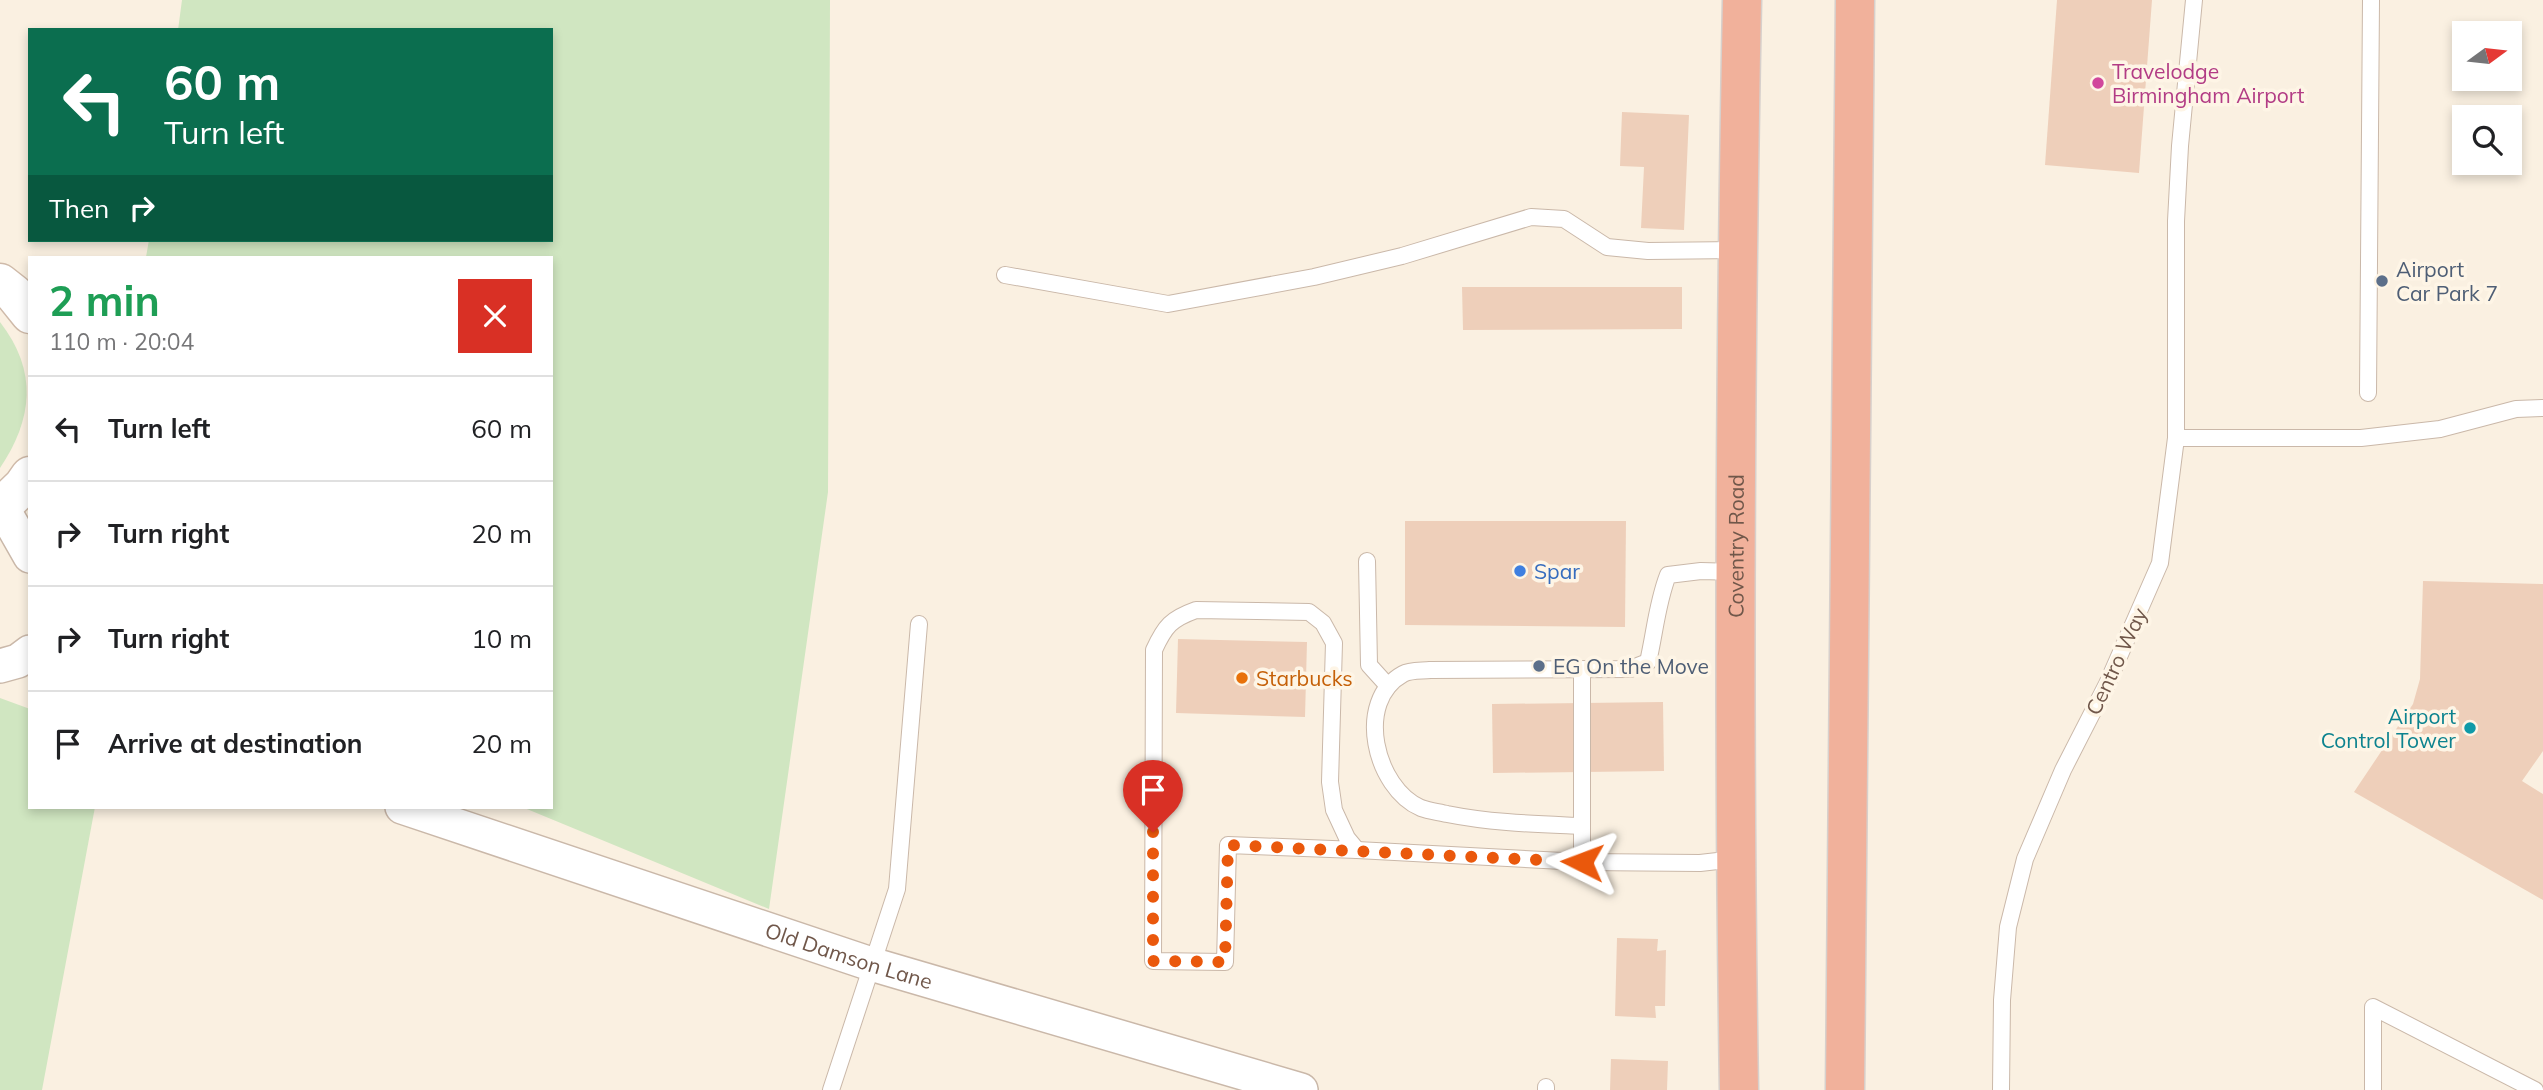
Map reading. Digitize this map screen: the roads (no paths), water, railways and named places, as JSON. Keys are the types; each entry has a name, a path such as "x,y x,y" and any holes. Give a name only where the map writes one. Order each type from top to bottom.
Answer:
{"highway":[{"name":"Coventry Road","path":"1739,1090 1735,859 1737,250 1742,0"},
{"path":"1845,1090 1855,0"}],"street":[{"path":"0,283 14,294 28,312"},
{"path":"28,478 1,508 28,553"},
{"path":"0,666 18,662 28,654"},
{"name":"Old Damson Lane","path":"408,809 871,964 1301,1090"}],"lane":[{"name":"Centro Way","path":"2001,1090 2002,1000 2008,927 2025,859 2063,769 2107,684 2161,563 2176,438 2176,221 2180,146 2194,0"},
{"path":"2368,393 2371,0"},
{"path":"1005,275 1168,304 1314,278 1402,256 1531,217 1564,219 1607,247 1648,251 1737,250"},
{"path":"2176,438 2361,438 2440,429 2516,408 2543,408"},
{"path":"1367,561 1369,665 1388,685"},
{"path":"1581,826 1485,821 1420,808 1392,786 1377,752 1378,704 1388,685 1405,673 1430,670 1630,670 1648,662 1656,628 1658,599 1668,575 1701,571 1736,572"},
{"path":"1357,850 1347,838 1334,810 1331,782 1334,643 1323,623 1309,612 1196,610 1179,616 1164,628 1154,650 1153,961 1225,962 1228,845 1582,862 1700,863 1735,859"},
{"path":"831,1090 897,889 919,624"},
{"path":"1582,669 1582,862"},
{"path":"2373,1090 2373,1007 2535,1090"}],"place":[{"name":"Travelodge Birmingham Airport","path":"2098,83"},
{"name":"Airport Car Park 7","path":"2382,281"},
{"name":"Spar","path":"1520,571"},
{"name":"EG On the Move","path":"1539,666"},
{"name":"Starbucks","path":"1242,678"},
{"name":"Airport Control Tower","path":"2470,728"}]}
